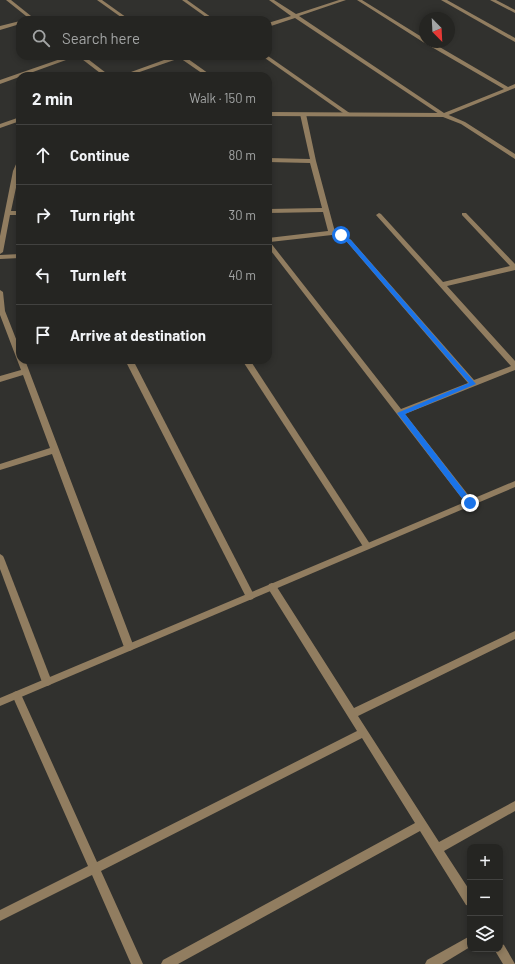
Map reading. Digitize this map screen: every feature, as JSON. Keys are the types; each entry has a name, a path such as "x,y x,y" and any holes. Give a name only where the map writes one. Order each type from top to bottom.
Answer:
{"street":[{"path":"8,0 29,16"},
{"path":"98,0 122,16"},
{"path":"184,0 207,16"},
{"path":"271,0 444,115 463,123 515,157"},
{"path":"272,24 344,0"},
{"path":"359,0 419,37"},
{"path":"443,0 515,40"},
{"path":"492,0 515,12"},
{"path":"0,28 16,23"},
{"path":"438,48 508,89"},
{"path":"31,71 63,60"},
{"path":"86,60 102,72"},
{"path":"135,72 169,60"},
{"path":"187,60 203,72"},
{"path":"271,60 348,114"},
{"path":"0,82 16,76"},
{"path":"272,114 444,115 515,86"},
{"path":"303,114 312,161 332,233"},
{"path":"0,126 16,120"},
{"path":"272,160 312,161"},
{"path":"0,252 16,171"},
{"path":"272,211 326,210"},
{"path":"8,213 16,213"},
{"path":"464,214 515,267"},
{"path":"379,215 515,367 400,413"},
{"path":"272,240 332,233 341,235 349,241 473,384"},
{"path":"272,249 470,503"},
{"path":"0,257 16,256"},
{"path":"441,285 515,267"},
{"path":"0,292 2,311 16,348"},
{"path":"22,364 129,647"},
{"path":"131,364 250,596"},
{"path":"249,364 367,546"},
{"path":"0,379 25,372"},
{"path":"0,467 55,450"},
{"path":"0,702 515,484"},
{"path":"0,558 47,682"},
{"path":"272,587 467,896"},
{"path":"352,714 515,635"},
{"path":"17,695 137,964"},
{"path":"0,916 364,732"},
{"path":"437,849 515,806"},
{"path":"167,964 422,825"},
{"path":"431,964 467,943"},
{"path":"502,952 509,964"}],"route":[{"path":"341,235 349,241 473,384 400,413 470,503"}]}
